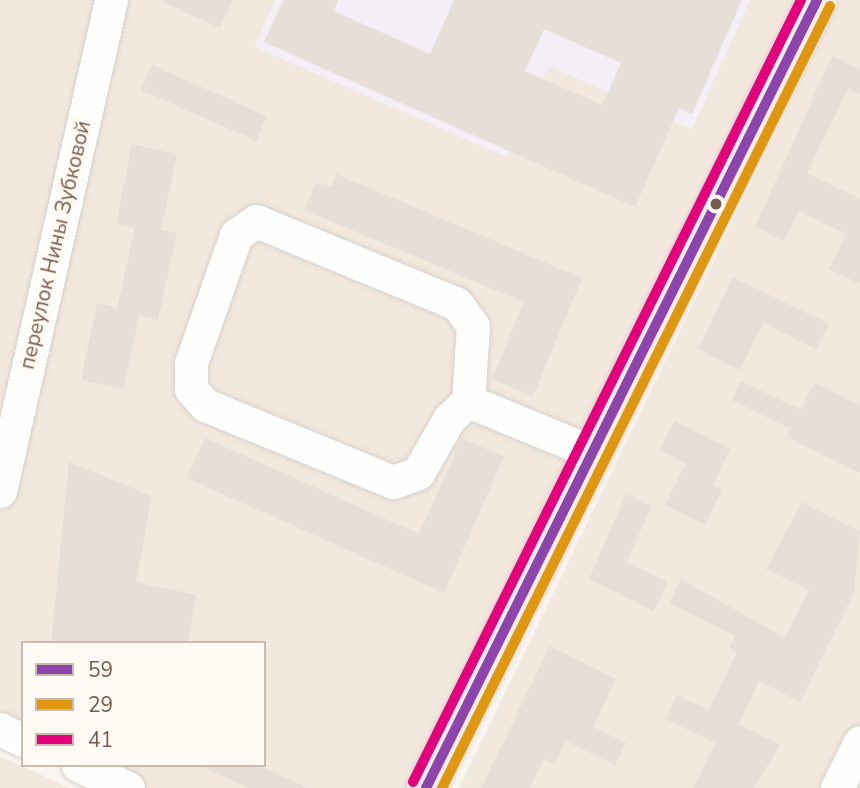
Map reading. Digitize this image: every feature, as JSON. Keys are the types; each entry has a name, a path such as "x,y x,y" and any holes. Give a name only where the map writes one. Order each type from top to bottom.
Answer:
{"main road":[{"path":"426,788 817,0"}],"street":[{"name":"переулок Нины Зубковой","path":"0,491 111,0"},
{"path":"256,221 457,304 473,326 468,401 449,419 418,472 393,482 205,405 191,388 191,363 236,235 256,221"},
{"path":"468,401 592,452"},
{"path":"0,729 21,739"},
{"path":"837,788 860,742"},
{"path":"82,767 128,788"}],"shaded area":[{"path":"0,0 817,0 426,788 128,788 82,767 266,767 266,641 21,641 21,739 0,729"},
{"path":"275,0 750,0 692,129 549,66 507,157 255,47"},
{"path":"840,0 860,0 860,788 459,788"},
{"path":"0,756 70,788 0,788"}],"building":[{"path":"159,0 233,0 220,28"},
{"path":"283,0 338,0 334,11 430,54 454,0 742,0 692,114 679,108 635,207 264,42","holes":["544,29 621,63 602,105 525,71"]},
{"path":"832,56 860,70 860,94 848,89 807,173 860,199 860,284 829,269 846,234 799,211 784,241 755,227"},
{"path":"152,65 267,116 256,141 141,90"},
{"path":"132,144 177,154 161,230 177,233 158,320 139,316 124,389 81,380 97,303 117,308 135,228 116,224"},
{"path":"336,174 582,278 533,396 492,379 524,302 304,210 316,183 332,186"},
{"path":"733,277 829,324 816,349 763,323 740,370 698,349"},
{"path":"741,381 801,410 814,383 860,405 860,473 787,437 791,429 732,400"},
{"path":"674,421 730,449 713,485 722,490 705,525 665,505 686,463 660,450"},
{"path":"205,438 419,534 462,438 504,457 444,593 187,478"},
{"path":"69,462 152,496 136,582 196,595 188,641 51,641"},
{"path":"626,494 652,506 626,562 667,582 654,611 589,579"},
{"path":"802,502 860,531 854,592 800,702 759,681 739,724 780,745 754,788 693,788 715,743 666,719 677,695 709,710 737,652 729,648 735,636 669,603 681,579 785,638 809,590 766,569"},
{"path":"550,646 616,679 593,727 626,743 615,765 566,741 555,764 544,759 530,788 481,788"},
{"path":"202,767 261,767 308,788 248,788"}],"transit line":[{"name":"41","path":"413,782 801,0"},
{"name":"59","path":"426,788 817,0"},
{"name":"29","path":"442,788 830,6"}]}
